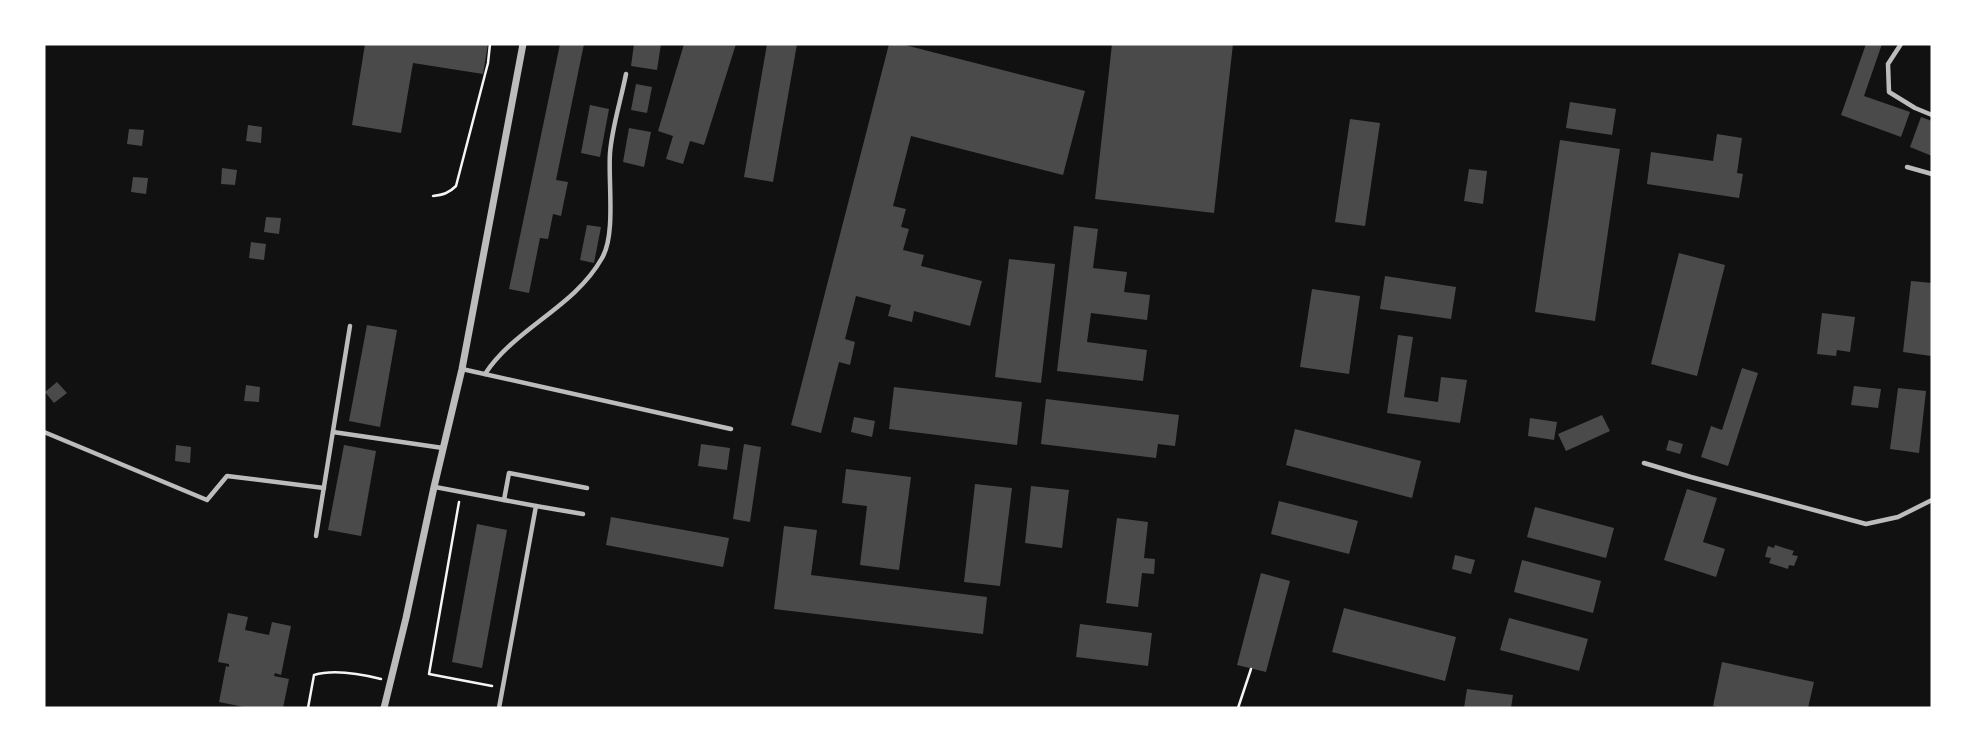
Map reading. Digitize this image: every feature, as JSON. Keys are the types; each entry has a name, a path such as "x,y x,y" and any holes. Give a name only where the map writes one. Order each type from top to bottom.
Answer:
{"street":[{"path":"384,708 462,369 523,44"}],"lane":[{"path":"1901,44 1888,64 1889,92 1932,115"},
{"path":"485,374 509,345 566,302 603,257 608,236 610,152 626,74"},
{"path":"1907,167 1932,174"},
{"path":"316,536 350,326"},
{"path":"462,369 731,429"},
{"path":"44,432 207,500 227,476 324,488"},
{"path":"333,432 443,449"},
{"path":"1644,463 1866,524 1898,517 1932,500"},
{"path":"504,500 509,473 587,488"},
{"path":"434,487 583,514"},
{"path":"499,708 536,506"}],"path":[{"path":"433,196 451,192 456,186 488,63 490,44"},
{"path":"460,492 429,674 503,688"},
{"path":"1238,708 1251,668"},
{"path":"308,708 314,675 324,672 370,676 391,681"}],"building":[{"path":"365,44 488,44 483,74 413,63 401,133 352,125"},
{"path":"560,44 584,44 556,180 568,182 561,216 553,214 548,239 540,238 529,293 509,289"},
{"path":"634,44 661,44 657,70 631,66"},
{"path":"684,44 736,44 704,145 690,141 683,164 666,159 673,136 658,131"},
{"path":"767,44 797,44 773,182 744,177"},
{"path":"889,44 901,44 1085,91 1063,175 911,136 893,206 906,209 901,227 909,229 903,250 924,255 921,266 982,281 970,326 914,311 912,322 888,316 891,305 856,296 845,339 855,342 850,365 839,362 821,433 791,425"},
{"path":"1112,44 1233,44 1214,213 1095,199"},
{"path":"1866,44 1882,44 1864,96 1910,112 1901,137 1841,115"},
{"path":"636,84 652,87 647,113 631,110"},
{"path":"1570,102 1616,109 1612,135 1566,128"},
{"path":"590,105 609,109 600,157 581,153"},
{"path":"1921,117 1932,121 1932,156 1910,147"},
{"path":"1350,119 1380,123 1365,226 1335,222"},
{"path":"248,125 262,127 261,143 246,141"},
{"path":"629,128 651,132 644,167 623,162"},
{"path":"129,129 144,130 142,146 127,144"},
{"path":"1717,134 1742,138 1737,173 1743,174 1739,198 1647,184 1651,152 1713,161"},
{"path":"1560,140 1620,149 1595,321 1535,312"},
{"path":"222,168 237,170 235,185 221,184"},
{"path":"1469,169 1487,171 1483,204 1464,201"},
{"path":"133,177 148,178 146,194 131,192"},
{"path":"266,217 281,218 279,234 264,232"},
{"path":"587,225 601,227 594,263 580,260"},
{"path":"1074,226 1098,229 1093,268 1127,272 1124,292 1150,295 1147,320 1091,313 1087,342 1147,350 1143,381 1057,371"},
{"path":"251,242 266,244 264,260 249,258"},
{"path":"1679,253 1725,265 1697,376 1651,364"},
{"path":"1009,259 1055,264 1041,383 995,377"},
{"path":"1385,276 1456,287 1451,319 1380,309"},
{"path":"1911,281 1932,283 1931,356 1903,352"},
{"path":"1312,289 1360,296 1349,374 1300,367"},
{"path":"1822,313 1855,317 1850,352 1837,350 1836,356 1817,354"},
{"path":"367,325 397,330 380,427 349,421"},
{"path":"1398,335 1413,337 1404,397 1438,402 1441,377 1467,380 1460,423 1387,413"},
{"path":"1742,368 1758,373 1728,466 1701,457 1711,426 1722,430"},
{"path":"57,382 67,393 54,403 45,392"},
{"path":"246,385 260,387 259,402 244,401"},
{"path":"1854,386 1881,389 1878,408 1851,405"},
{"path":"894,387 1022,402 1017,445 889,429"},
{"path":"1898,388 1926,391 1919,453 1890,449"},
{"path":"1046,399 1179,415 1175,446 1158,444 1156,458 1041,444"},
{"path":"1602,415 1610,431 1566,451 1558,434"},
{"path":"854,417 875,421 872,437 851,432"},
{"path":"1530,418 1557,422 1554,440 1528,436"},
{"path":"1295,429 1421,461 1412,498 1286,465"},
{"path":"1669,440 1683,444 1680,454 1666,450"},
{"path":"701,444 730,448 727,470 698,466"},
{"path":"744,444 761,447 750,522 733,519"},
{"path":"176,445 191,447 190,463 175,461"},
{"path":"344,445 376,451 361,536 328,530"},
{"path":"846,469 911,477 899,570 860,565 867,506 842,503"},
{"path":"975,484 1012,488 1000,586 964,582"},
{"path":"1031,486 1069,490 1062,548 1025,543"},
{"path":"1687,489 1717,498 1703,542 1725,549 1716,577 1664,560"},
{"path":"1279,501 1358,521 1349,554 1271,534"},
{"path":"1535,507 1614,528 1606,558 1527,537"},
{"path":"611,517 729,538 723,567 606,545"},
{"path":"1117,518 1148,522 1144,558 1155,559 1154,574 1142,573 1138,607 1106,603"},
{"path":"477,524 507,530 482,668 452,662"},
{"path":"784,526 817,530 811,575 987,597 983,634 774,609"},
{"path":"1775,545 1794,551 1792,555 1798,556 1794,566 1789,565 1788,569 1769,563 1771,558 1765,557 1768,546 1774,548"},
{"path":"1455,555 1475,560 1471,574 1452,569"},
{"path":"1522,560 1601,581 1593,613 1514,592"},
{"path":"1261,573 1290,581 1266,672 1237,665"},
{"path":"1344,608 1456,637 1445,681 1332,652"},
{"path":"228,613 248,617 245,630 269,635 272,622 291,626 281,675 275,673 274,676 289,679 283,708 249,708 219,702 226,666 229,667 229,664 218,662"},
{"path":"1509,618 1588,639 1579,671 1500,650"},
{"path":"1080,624 1152,633 1148,666 1076,657"},
{"path":"1722,662 1814,682 1808,708 1713,706"},
{"path":"1467,689 1513,695 1511,708 1464,708"}]}
